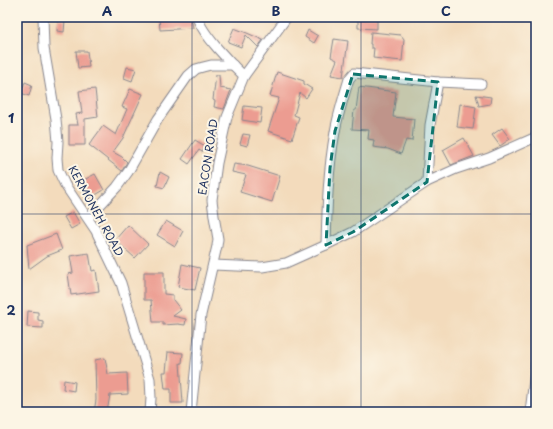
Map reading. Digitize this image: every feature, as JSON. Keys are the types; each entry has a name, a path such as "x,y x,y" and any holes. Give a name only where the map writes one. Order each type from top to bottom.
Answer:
{"street":[{"name":"KERMONEH ROAD","path":"42,17 44,48 56,119 58,170 69,191 88,218 114,268 129,307 150,379 150,412"},
{"path":"196,17 204,31 244,76"},
{"name":"EACON ROAD","path":"191,412 201,315 218,239 212,200 217,163 227,117 244,76 286,17"},
{"path":"88,218 117,187 128,172 158,119 188,76 196,69 211,65 233,65"},
{"path":"326,245 327,206 335,131 351,75 354,73 438,82 481,84"},
{"path":"426,182 430,125 438,82"},
{"path":"213,265 262,267 286,262 353,232 426,182 456,169 489,158 536,137"},
{"path":"530,412 536,363"}],"highlighted area":[{"path":"353,74 438,82 427,182 353,232 326,245 330,168 335,131"}],"building":[{"path":"159,17 191,17 193,28 160,30"},
{"path":"358,17 377,17 377,29 358,28"},
{"path":"58,19 65,20 64,32 57,31"},
{"path":"234,28 263,40 258,47 246,35 241,47 228,42"},
{"path":"308,30 318,36 314,43 305,37"},
{"path":"371,32 401,35 404,39 402,61 373,58 374,48 371,48 370,44"},
{"path":"334,39 348,41 343,77 331,75 337,60 331,57"},
{"path":"76,51 87,51 89,67 78,68"},
{"path":"127,67 136,69 132,81 124,78"},
{"path":"277,72 304,81 304,84 312,89 306,98 300,93 294,115 299,117 292,139 268,131 279,98 270,96"},
{"path":"216,75 219,75 220,88 231,90 224,109 214,107 215,101 213,100"},
{"path":"25,82 32,85 29,96 21,93"},
{"path":"359,87 396,92 393,117 414,119 412,141 406,140 401,154 388,149 373,147 374,140 368,139 369,130 352,129"},
{"path":"95,89 98,117 85,119 85,145 69,145 69,125 78,125 76,114 82,113 79,91"},
{"path":"130,89 143,94 123,138 113,152 127,162 122,171 89,145 103,126 116,135 127,109 122,107"},
{"path":"476,95 491,97 490,104 479,106"},
{"path":"460,104 476,107 473,129 457,127"},
{"path":"244,106 262,108 260,123 242,120"},
{"path":"502,128 510,139 500,146 492,135"},
{"path":"243,134 250,135 247,146 240,144"},
{"path":"464,138 474,156 451,165 443,150"},
{"path":"195,140 205,146 202,152 199,150 189,164 182,159"},
{"path":"234,164 248,166 280,176 272,202 240,192 246,175 232,172"},
{"path":"160,172 169,177 164,188 157,186"},
{"path":"95,174 104,190 87,200 78,183"},
{"path":"73,212 80,224 71,229 64,217"},
{"path":"166,221 183,231 175,246 157,235"},
{"path":"128,225 148,244 135,258 115,240"},
{"path":"56,234 62,250 47,256 29,269 27,245"},
{"path":"89,253 92,271 96,270 99,291 71,295 68,274 73,273 70,256"},
{"path":"182,264 200,268 195,290 178,287"},
{"path":"144,272 164,272 164,294 173,295 173,300 181,310 173,316 186,319 185,325 163,325 163,322 153,322 151,300 144,300"},
{"path":"28,311 38,312 38,320 43,321 43,328 27,327"},
{"path":"168,352 183,353 182,363 180,363 183,403 171,403 171,389 165,389 163,372 166,372"},
{"path":"105,358 108,374 127,373 128,394 110,395 107,412 94,412 96,400 95,360"},
{"path":"64,380 75,382 74,391 63,389"}]}
